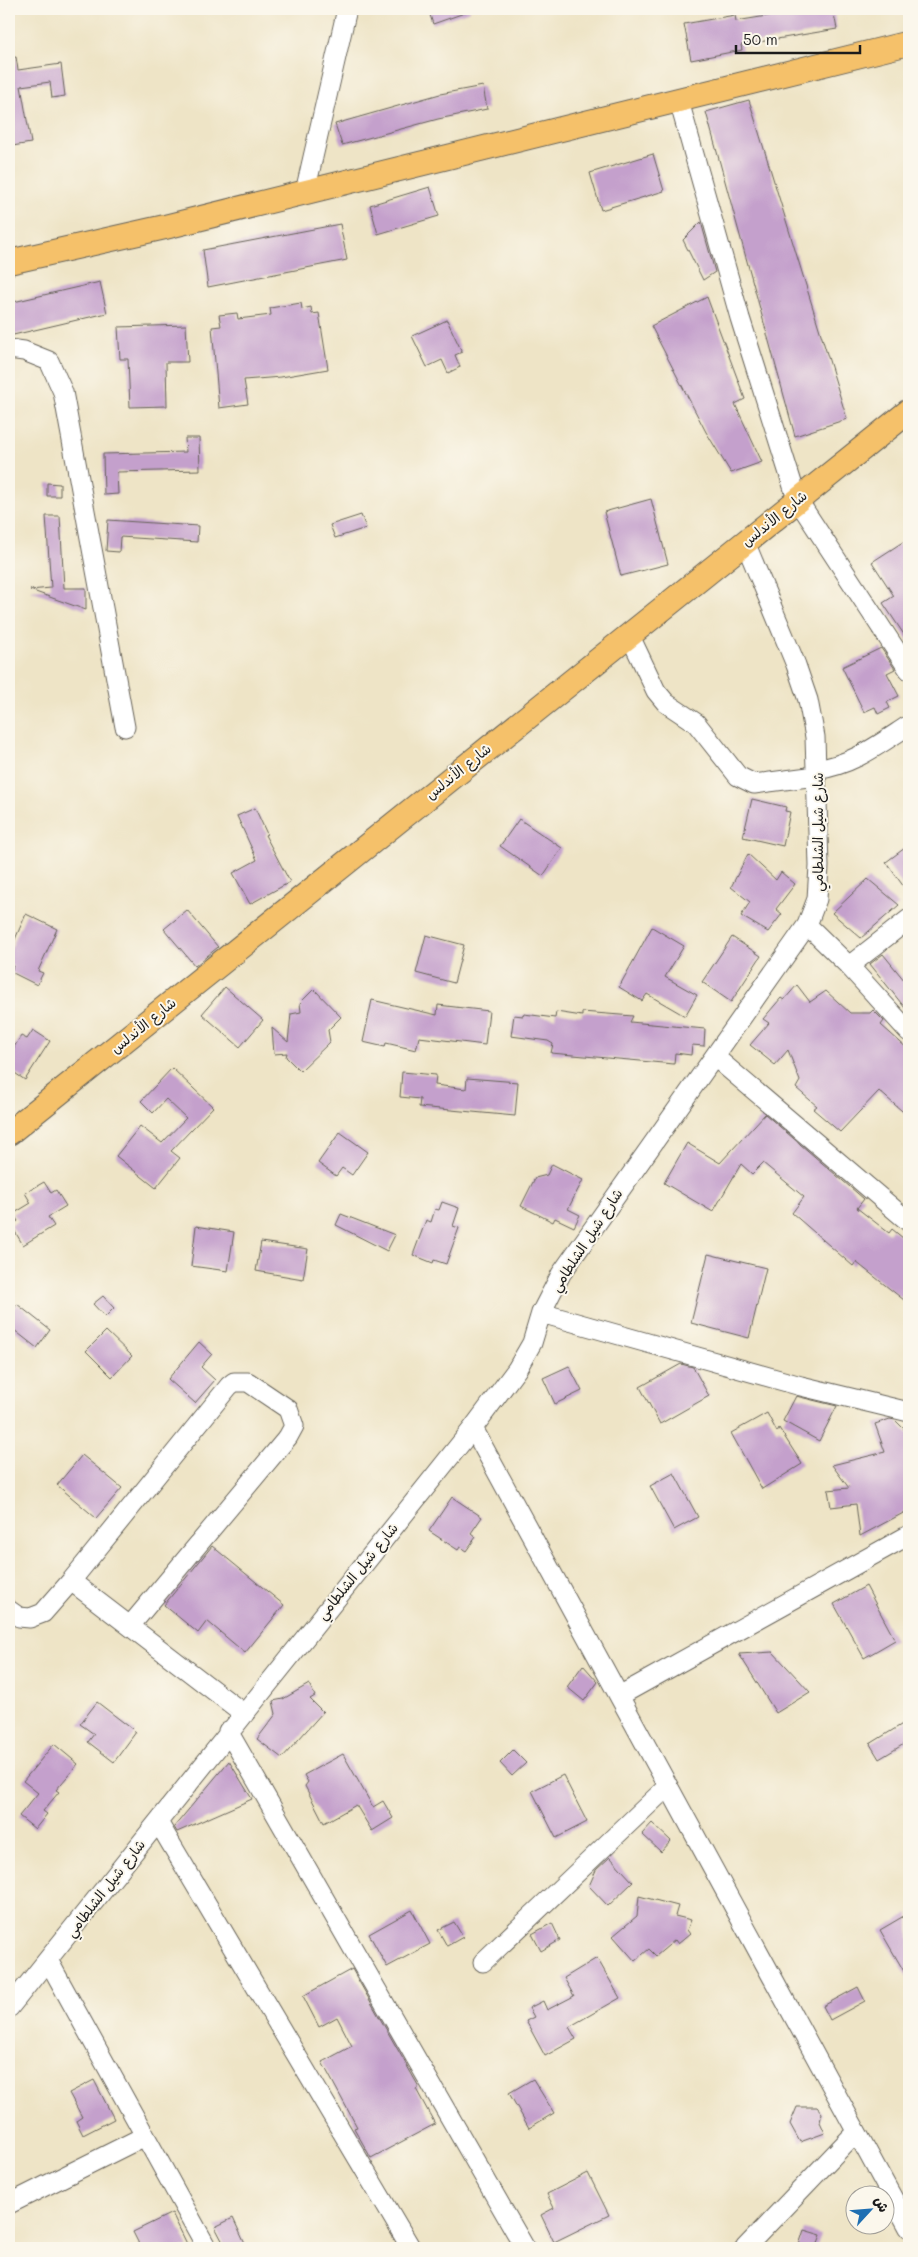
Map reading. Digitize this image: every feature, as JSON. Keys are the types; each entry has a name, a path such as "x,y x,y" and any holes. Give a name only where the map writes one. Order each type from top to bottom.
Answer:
{"main road":[{"path":"9,262 165,227 909,44"},
{"name":"شارع الأندلس","path":"9,1133 909,411"}],"street":[{"path":"305,192 347,9"},
{"path":"680,101 740,318 797,499 909,670"},
{"path":"9,349 24,352 48,361 63,392 124,727"},
{"name":"شارع شيل الشلطامي","path":"9,2008 158,1822 228,1731 473,1428 517,1369 532,1343 541,1313 561,1274 807,925 817,899 819,808 816,773 816,737 808,700 796,665 745,542"},
{"path":"629,634 656,691 666,703 696,723 738,776 754,784 816,773 853,761 909,725"},
{"path":"849,966 909,919"},
{"path":"807,925 849,966 909,1032"},
{"path":"714,1057 909,1222"},
{"path":"541,1313 801,1386 909,1412"},
{"path":"9,1610 19,1617 30,1618 42,1613 71,1581 229,1386 241,1381 248,1382 288,1409 294,1426 288,1437 130,1626"},
{"path":"473,1428 909,2228"},
{"path":"618,1696 909,1535"},
{"path":"71,1581 243,1713"},
{"path":"228,1731 526,2248"},
{"path":"483,1962 668,1786"},
{"path":"158,1822 411,2248"},
{"path":"48,1960 207,2248"},
{"path":"745,2248 856,2132"},
{"path":"9,2204 145,2136"}],"building":[{"path":"428,9 470,9 470,11 433,24"},
{"path":"810,9 833,9 837,29 741,45 742,50 691,60 684,24 735,15 736,21"},
{"path":"16,57 18,70 61,64 65,96 52,98 50,82 21,86 31,143 12,146 11,139 9,140 9,58"},
{"path":"483,86 487,109 438,119 342,145 335,124 440,94"},
{"path":"749,100 847,419 795,436 706,112"},
{"path":"653,154 664,191 601,210 590,173"},
{"path":"430,187 439,216 378,234 370,205"},
{"path":"701,222 715,272 703,280 683,240"},
{"path":"340,224 347,260 208,287 203,250"},
{"path":"100,282 107,313 9,336 9,303"},
{"path":"707,297 745,399 735,404 762,462 731,473 706,432 651,326"},
{"path":"301,303 302,309 311,307 312,314 319,313 328,369 281,377 244,380 248,404 219,408 212,327 221,326 219,315 237,313 238,319 271,315 270,308"},
{"path":"447,320 462,352 455,355 460,367 448,373 442,360 427,367 412,336"},
{"path":"186,325 188,362 166,362 167,406 130,407 128,359 120,359 118,327"},
{"path":"185,438 199,438 200,470 117,472 118,494 104,495 103,454 186,452"},
{"path":"47,483 60,484 60,496 47,496"},
{"path":"651,499 668,564 621,576 604,512"},
{"path":"361,515 366,528 335,538 330,525"},
{"path":"46,516 60,516 64,588 86,588 86,610 30,590 51,588"},
{"path":"108,520 198,526 197,542 120,537 119,552 106,551"},
{"path":"909,538 909,642 883,603 894,596 872,562"},
{"path":"881,648 895,669 887,673 899,696 887,702 890,708 878,714 875,707 864,712 842,667"},
{"path":"752,799 786,807 785,811 790,812 783,846 743,837"},
{"path":"255,808 267,834 265,835 290,882 250,904 233,873 257,860 237,816"},
{"path":"519,819 562,848 543,876 500,846"},
{"path":"909,845 909,894 886,862"},
{"path":"748,854 776,880 781,872 795,884 776,909 782,914 768,932 741,916 750,902 731,887"},
{"path":"868,879 899,905 861,938 832,913"},
{"path":"187,910 218,947 195,966 164,929"},
{"path":"26,914 57,929 38,971 43,973 37,985 11,972 13,966 9,965 9,953"},
{"path":"652,927 684,946 665,977 697,995 685,1016 647,994 642,1001 619,987"},
{"path":"426,935 464,945 454,983 416,973"},
{"path":"732,937 761,956 731,1002 702,982"},
{"path":"883,954 909,986 909,1013 870,964"},
{"path":"797,985 810,1002 826,991 850,1013 870,1013 873,1010 884,1021 881,1025 909,1050 909,1117 879,1091 840,1132 813,1109 817,1106 796,1088 800,1081 788,1050 775,1065 750,1045 769,1023 763,1019 781,998 784,1000"},
{"path":"225,987 263,1020 240,1047 202,1014"},
{"path":"314,989 341,1017 328,1030 330,1042 300,1071 286,1057 287,1053 274,1054 272,1028 288,1042 291,1014 301,1012 300,1003"},
{"path":"372,1000 437,1015 438,1005 489,1011 485,1045 419,1037 416,1050 386,1043 385,1047 363,1042"},
{"path":"556,1012 582,1016 582,1012 633,1016 630,1022 705,1029 704,1046 692,1045 691,1055 675,1053 674,1064 551,1053 553,1044 548,1041 511,1036 514,1015 523,1016 524,1014 555,1018"},
{"path":"33,1030 50,1041 25,1080 9,1069 9,1055 21,1036 27,1039"},
{"path":"172,1068 213,1107 171,1151 180,1158 156,1188 116,1156 140,1126 162,1143 186,1118 166,1099 153,1113 141,1101"},
{"path":"402,1072 436,1075 435,1085 466,1089 467,1078 518,1082 515,1116 419,1107 420,1099 400,1097"},
{"path":"765,1114 864,1199 857,1208 889,1233 892,1229 909,1243 909,1304 856,1262 853,1266 792,1213 804,1197 763,1163 752,1174 741,1164 713,1212 664,1183 687,1143 720,1163"},
{"path":"340,1132 368,1152 352,1175 342,1168 336,1176 318,1163"},
{"path":"552,1164 583,1180 568,1209 580,1215 574,1227 555,1218 553,1222 521,1206 535,1178 547,1175"},
{"path":"44,1182 51,1193 56,1190 66,1206 48,1217 54,1226 23,1245 11,1225 18,1221 13,1214 31,1203 25,1193"},
{"path":"442,1202 459,1208 453,1226 459,1228 446,1264 434,1260 433,1263 413,1255 426,1220 431,1222 435,1209 439,1210"},
{"path":"341,1214 395,1235 387,1251 336,1225"},
{"path":"196,1226 234,1232 228,1271 191,1266"},
{"path":"261,1242 308,1249 303,1279 256,1271"},
{"path":"708,1254 766,1268 749,1338 691,1323"},
{"path":"103,1296 114,1308 105,1317 93,1304"},
{"path":"17,1304 50,1330 37,1348 9,1326 9,1315"},
{"path":"106,1331 132,1356 112,1377 86,1351"},
{"path":"199,1342 212,1354 201,1367 215,1380 195,1403 168,1379"},
{"path":"681,1364 693,1367 709,1396 660,1424 640,1387"},
{"path":"569,1366 582,1391 555,1404 543,1378"},
{"path":"796,1396 837,1406 819,1441 783,1421"},
{"path":"767,1413 777,1432 779,1428 802,1464 762,1489 731,1433"},
{"path":"890,1419 895,1420 909,1434 909,1510 860,1536 856,1504 831,1507 828,1490 849,1488 832,1465 885,1452 875,1424"},
{"path":"82,1455 122,1488 96,1518 57,1485"},
{"path":"674,1473 698,1517 674,1530 650,1486"},
{"path":"452,1497 482,1517 471,1533 476,1537 466,1551 460,1547 458,1550 429,1531"},
{"path":"212,1546 284,1605 245,1653 207,1621 198,1633 164,1605"},
{"path":"866,1586 895,1640 864,1658 834,1604"},
{"path":"773,1652 810,1692 776,1713 739,1654"},
{"path":"583,1665 598,1682 584,1701 567,1687"},
{"path":"309,1684 315,1696 310,1699 323,1712 282,1758 257,1739 276,1714 273,1701 283,1699"},
{"path":"97,1702 136,1732 114,1762 88,1742 94,1734 80,1724"},
{"path":"909,1720 909,1741 879,1759 870,1744"},
{"path":"54,1744 78,1764 56,1790 59,1792 43,1811 47,1814 35,1829 19,1816 38,1793 23,1781"},
{"path":"513,1750 526,1763 512,1776 500,1763"},
{"path":"343,1754 373,1807 383,1801 393,1818 372,1831 356,1805 324,1823 305,1786 308,1782 304,1775"},
{"path":"229,1761 252,1799 177,1832 174,1827"},
{"path":"563,1775 587,1822 556,1838 532,1791"},
{"path":"652,1823 671,1841 661,1852 642,1834"},
{"path":"610,1857 633,1882 608,1906 589,1886 596,1870"},
{"path":"639,1896 678,1906 675,1916 691,1920 687,1930 690,1934 678,1944 675,1940 656,1956 649,1949 635,1961 613,1936 637,1916"},
{"path":"412,1910 430,1944 387,1967 369,1934"},
{"path":"909,1913 909,1980 880,1930"},
{"path":"454,1922 463,1937 447,1946 438,1930"},
{"path":"552,1923 560,1940 541,1951 532,1934"},
{"path":"597,1958 620,1998 569,2027 576,2039 545,2056 526,2021 534,2017 529,2008 543,2001 547,2010 574,1996 564,1978"},
{"path":"352,1969 419,2087 416,2089 435,2124 371,2158 354,2128 357,2127 322,2062 352,2046 337,2017 319,2027 303,1996"},
{"path":"858,1987 865,2001 830,2020 823,2006"},
{"path":"533,2079 554,2113 529,2128 509,2093"},
{"path":"94,2080 114,2119 83,2135 76,2121 82,2117 69,2093"},
{"path":"797,2107 817,2107 822,2113 820,2122 825,2133 800,2142 790,2124"},
{"path":"588,2173 609,2215 554,2242 541,2215 554,2208 547,2194"},
{"path":"172,2213 189,2248 141,2248 133,2232"},
{"path":"233,2218 245,2244 237,2248 226,2248 215,2227"},
{"path":"804,2230 821,2235 816,2248 798,2248"}]}
